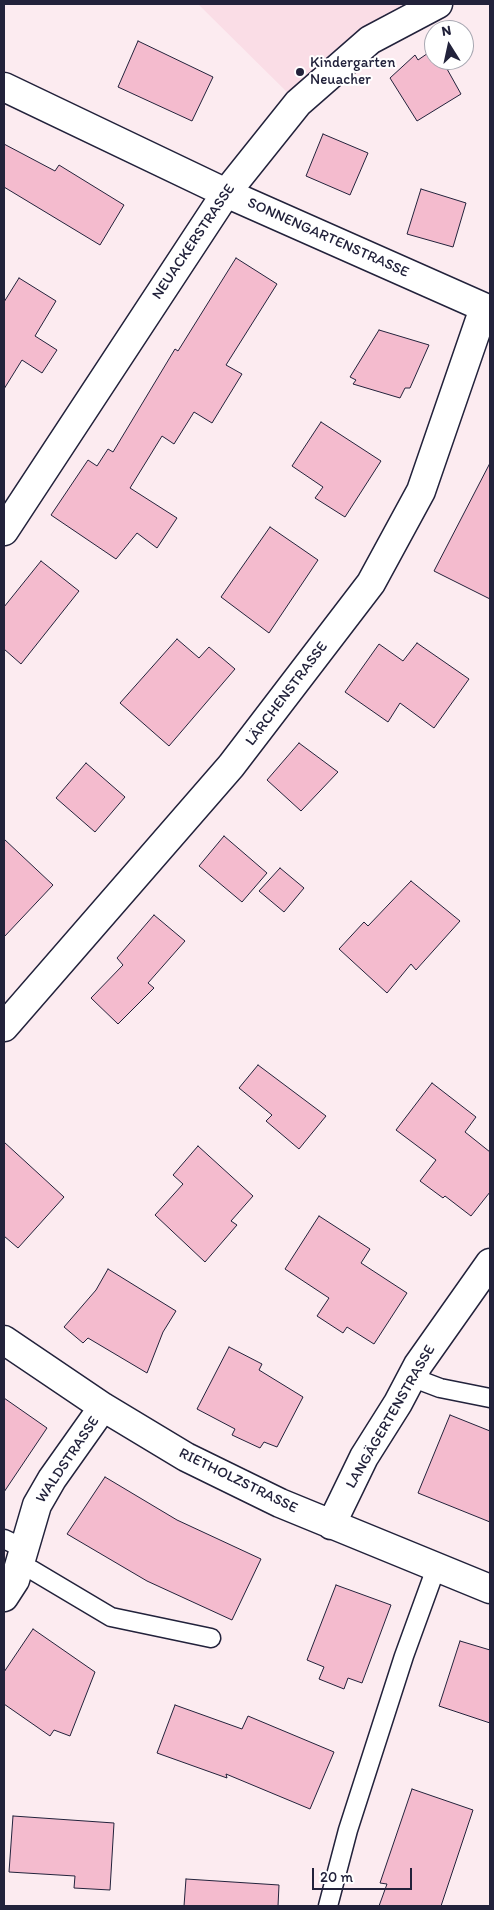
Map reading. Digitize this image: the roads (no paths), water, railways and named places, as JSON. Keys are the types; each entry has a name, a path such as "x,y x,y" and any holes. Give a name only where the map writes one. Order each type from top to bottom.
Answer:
{"street":[{"name":"NEUACKERSTRASSE","path":"4,531 226,193 298,103 370,40 438,4"},
{"name":"SONNENGARTENSTRASSE","path":"4,87 226,193 487,309"},
{"name":"LÄRCHENSTRASSE","path":"4,1027 231,766 371,583 421,491 487,309"},
{"name":"LANGÄGERTENSTRASSE","path":"331,1524 364,1458 398,1403 411,1377 490,1263"},
{"name":"RIETHOLZSTRASSE","path":"4,1340 103,1407 186,1457 280,1503 490,1589"},
{"name":"WALDSTRASSE","path":"4,1597 15,1580 15,1551 36,1505 103,1407"}],"lane":[{"path":"411,1377 440,1388 490,1398"},
{"path":"15,1551 32,1570 111,1617 211,1638"},
{"path":"328,1906 351,1821 404,1656 436,1568"}],"place":[{"name":"Kindergarten Neuacher","path":"300,72"}]}
